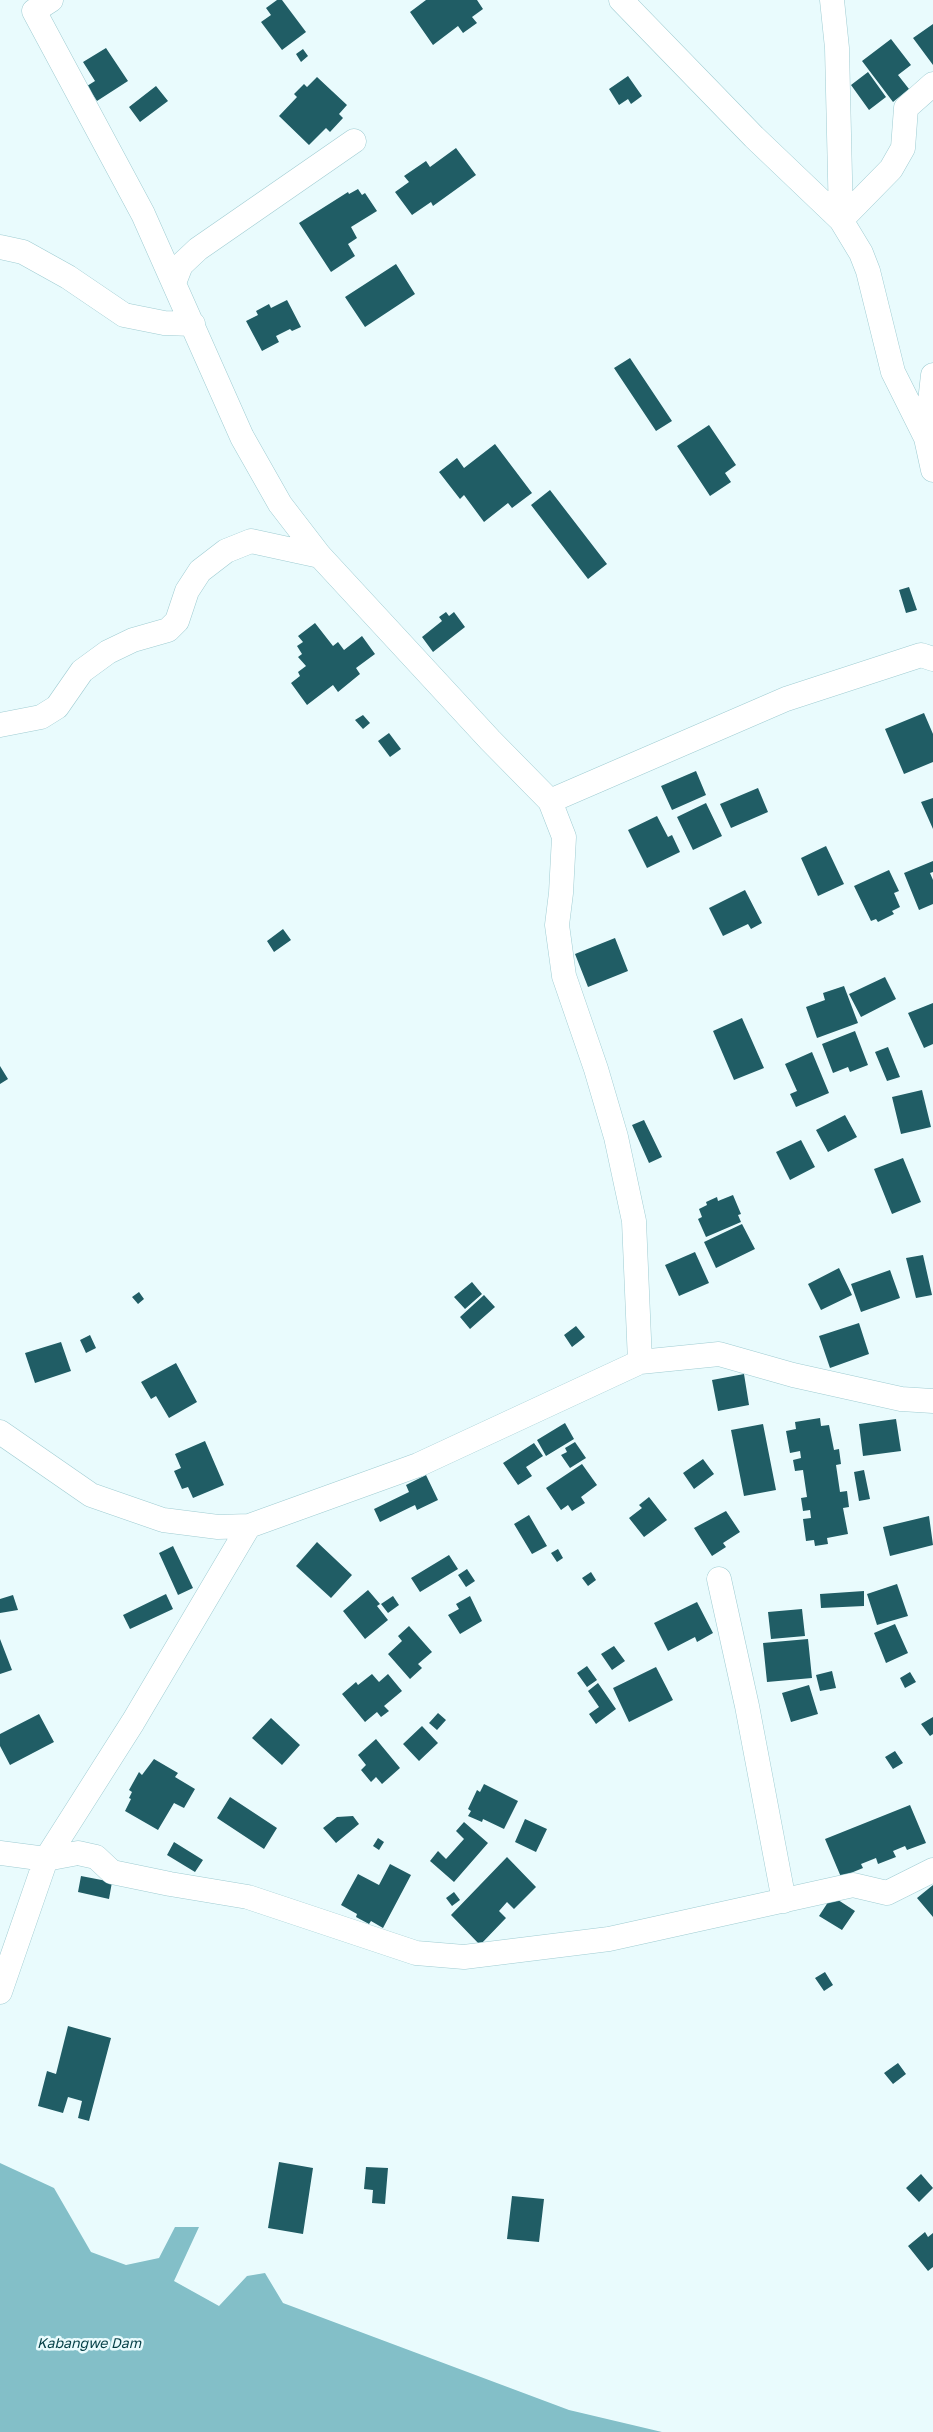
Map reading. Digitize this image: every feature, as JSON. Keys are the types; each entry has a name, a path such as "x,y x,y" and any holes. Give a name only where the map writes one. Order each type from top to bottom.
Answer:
{"street":[{"path":"51,0 34,11 143,214 242,437 280,504 320,556 490,740 550,801 564,837 557,924 564,976 596,1069 616,1137 634,1222 640,1362"},
{"path":"621,0 754,137 841,220 861,253 868,272 893,372 930,436"},
{"path":"832,0 837,48 841,220"},
{"path":"841,220 892,169 903,148 906,108 933,84"},
{"path":"174,283 181,265 198,249 354,141"},
{"path":"0,247 23,252 68,277 124,315 164,323 193,324"},
{"path":"933,375 930,436 933,470"},
{"path":"0,725 41,717 57,707 82,671 108,652 133,640 168,630 177,621 187,591 200,571 226,551 251,541 320,556"},
{"path":"550,801 786,698 921,655 933,659"},
{"path":"0,1432 91,1495 163,1520 218,1527 250,1526 418,1465 640,1362 719,1354 793,1375 901,1398 933,1401"},
{"path":"0,1992 46,1858 133,1722 250,1526"},
{"path":"719,1580 747,1706 784,1901"},
{"path":"0,1853 46,1858 78,1853 96,1856 112,1872 248,1897 416,1953 464,1957 609,1939 853,1885 887,1893 933,1870"}],"water":[{"name":"Kabangwe Dam","path":"0,2163 54,2188 91,2252 126,2265 159,2258 175,2227 199,2227 174,2281 219,2306 247,2276 265,2273 283,2303 569,2410 662,2432 0,2432"}],"building":[{"path":"277,0 282,0 306,32 282,50 261,22 271,15 266,8"},
{"path":"426,0 477,0 483,9 472,17 477,23 463,33 458,26 433,45 410,12"},
{"path":"933,24 933,65 913,38"},
{"path":"891,39 911,65 898,75 909,89 893,102 862,61"},
{"path":"106,48 128,81 97,101 87,86 95,81 83,62"},
{"path":"303,49 308,56 301,62 296,54"},
{"path":"868,72 886,97 869,110 851,85"},
{"path":"628,76 642,96 631,104 628,99 619,105 609,89"},
{"path":"317,77 347,105 339,114 343,118 330,132 326,128 309,145 279,116 297,97 294,94 304,84 307,87"},
{"path":"156,86 168,101 140,122 129,107"},
{"path":"456,148 476,175 433,206 431,202 412,215 395,192 409,182 404,176 426,161 430,167"},
{"path":"358,189 362,195 365,193 377,211 351,227 357,238 348,244 355,256 331,272 299,223 348,192 349,194"},
{"path":"396,264 415,294 365,327 345,297"},
{"path":"287,300 301,327 292,331 290,329 276,336 279,342 262,351 246,321 258,315 256,311 269,304 271,308"},
{"path":"630,358 672,421 656,431 614,368"},
{"path":"709,425 736,465 725,473 731,482 710,496 677,446"},
{"path":"495,444 532,493 512,508 508,503 484,522 464,495 460,499 439,472 457,458 464,468"},
{"path":"550,490 607,564 588,579 531,505"},
{"path":"909,587 917,610 906,613 899,590"},
{"path":"446,612 449,616 454,612 465,627 433,652 422,637 442,621 439,617"},
{"path":"315,623 333,646 338,642 344,650 362,636 375,654 356,668 360,674 338,692 333,685 307,705 291,683 300,676 298,672 306,666 298,657 302,654 297,646 303,642 298,636"},
{"path":"924,713 933,734 933,762 904,774 885,729"},
{"path":"363,715 370,723 363,729 355,720"},
{"path":"389,733 401,749 390,757 378,741"},
{"path":"696,771 706,795 672,810 661,786"},
{"path":"758,788 768,812 731,828 720,804"},
{"path":"933,798 933,829 921,802"},
{"path":"706,803 722,836 693,850 677,817"},
{"path":"657,816 668,837 672,835 680,852 647,868 628,830"},
{"path":"826,846 844,884 818,896 801,858"},
{"path":"933,861 933,872 930,873 933,880 933,904 919,910 904,873"},
{"path":"889,870 899,891 894,893 900,907 892,911 894,914 878,922 876,919 871,921 854,886"},
{"path":"745,890 762,923 751,929 748,924 723,936 709,908"},
{"path":"283,929 291,940 274,952 267,941"},
{"path":"615,938 628,971 588,987 575,954"},
{"path":"885,977 896,999 861,1017 849,994"},
{"path":"844,986 858,1023 817,1038 806,1007 825,1000 823,993"},
{"path":"933,1003 933,1044 924,1048 908,1013"},
{"path":"742,1018 764,1068 734,1080 713,1031"},
{"path":"855,1031 868,1065 850,1072 848,1067 833,1073 822,1044"},
{"path":"888,1047 900,1077 887,1081 875,1052"},
{"path":"812,1052 829,1093 796,1107 790,1094 797,1091 785,1064"},
{"path":"0,1066 8,1079 0,1084"},
{"path":"922,1090 931,1127 901,1134 892,1097"},
{"path":"845,1115 857,1137 828,1152 816,1130"},
{"path":"644,1120 662,1157 649,1163 632,1125"},
{"path":"801,1140 815,1167 790,1180 776,1152"},
{"path":"903,1158 921,1202 892,1214 874,1169"},
{"path":"733,1195 741,1214 738,1215 741,1222 706,1237 698,1219 702,1217 699,1209 707,1205 706,1202 717,1197 718,1201"},
{"path":"742,1224 755,1249 716,1268 704,1242"},
{"path":"695,1252 709,1283 679,1296 665,1265"},
{"path":"923,1255 932,1295 916,1298 906,1258"},
{"path":"839,1268 852,1295 821,1310 808,1284"},
{"path":"890,1270 900,1298 861,1312 851,1284"},
{"path":"472,1282 482,1294 465,1309 454,1297"},
{"path":"139,1292 144,1299 138,1304 132,1297"},
{"path":"484,1295 495,1307 470,1329 460,1317"},
{"path":"859,1323 869,1354 830,1368 819,1336"},
{"path":"576,1326 585,1337 572,1347 564,1335"},
{"path":"90,1335 96,1348 86,1353 80,1340"},
{"path":"61,1342 71,1371 35,1383 25,1353"},
{"path":"176,1363 197,1402 169,1418 156,1396 151,1399 141,1382"},
{"path":"744,1374 749,1405 718,1411 712,1380"},
{"path":"820,1418 821,1426 829,1425 834,1450 839,1449 841,1464 836,1465 840,1492 847,1491 849,1507 843,1508 848,1534 827,1538 828,1544 815,1546 814,1540 806,1541 803,1519 811,1518 810,1510 803,1511 801,1498 807,1497 803,1470 795,1471 793,1460 801,1458 800,1451 790,1453 786,1431 796,1429 795,1422"},
{"path":"896,1419 901,1451 863,1456 859,1424"},
{"path":"565,1423 574,1439 546,1456 537,1440"},
{"path":"763,1424 776,1490 744,1496 731,1430"},
{"path":"205,1441 224,1485 193,1498 188,1487 182,1489 174,1471 181,1468 175,1454"},
{"path":"575,1442 586,1458 570,1468 561,1455 567,1452 565,1448"},
{"path":"534,1443 543,1456 526,1467 532,1476 518,1485 503,1463"},
{"path":"703,1459 714,1474 694,1489 683,1473"},
{"path":"582,1464 597,1485 581,1497 585,1503 572,1511 568,1505 561,1510 546,1488"},
{"path":"864,1470 870,1499 859,1501 854,1472"},
{"path":"426,1475 438,1500 417,1510 415,1505 380,1522 374,1509 409,1492 406,1485"},
{"path":"649,1497 667,1520 644,1537 629,1518 642,1508 639,1505"},
{"path":"726,1511 740,1532 723,1543 726,1547 712,1556 694,1528"},
{"path":"529,1515 547,1546 532,1554 514,1524"},
{"path":"929,1516 933,1545 890,1556 883,1527"},
{"path":"317,1542 352,1575 331,1598 296,1566"},
{"path":"173,1546 193,1588 178,1595 159,1553"},
{"path":"558,1549 563,1558 557,1562 551,1553"},
{"path":"449,1555 458,1569 420,1592 411,1578"},
{"path":"467,1569 475,1581 466,1587 458,1575"},
{"path":"591,1572 596,1580 588,1586 582,1578"},
{"path":"897,1584 908,1616 877,1625 867,1594"},
{"path":"368,1590 380,1604 377,1606 388,1620 365,1639 343,1611"},
{"path":"864,1591 864,1606 821,1608 820,1594"},
{"path":"166,1594 173,1609 130,1629 123,1615"},
{"path":"13,1595 18,1610 0,1613 0,1599"},
{"path":"393,1596 399,1605 388,1613 381,1604"},
{"path":"470,1596 482,1621 460,1634 448,1615 459,1609 456,1604"},
{"path":"697,1602 713,1633 697,1642 695,1637 668,1651 654,1623"},
{"path":"802,1609 805,1636 771,1639 768,1612"},
{"path":"895,1624 908,1653 886,1663 874,1633"},
{"path":"409,1626 432,1652 418,1664 422,1668 410,1679 388,1654 402,1641 398,1636"},
{"path":"0,1639 12,1670 0,1674"},
{"path":"808,1639 812,1678 767,1682 763,1643"},
{"path":"614,1646 625,1661 612,1670 601,1654"},
{"path":"587,1666 597,1680 587,1687 577,1673"},
{"path":"656,1667 673,1700 629,1722 613,1688"},
{"path":"832,1671 836,1688 820,1691 816,1675"},
{"path":"910,1672 916,1682 905,1688 900,1678"},
{"path":"372,1674 379,1682 388,1674 402,1691 384,1706 389,1711 381,1717 377,1712 365,1722 342,1694 356,1682 358,1685"},
{"path":"598,1683 616,1709 596,1724 589,1714 599,1707 588,1691"},
{"path":"809,1685 818,1714 791,1722 782,1693"},
{"path":"438,1713 446,1720 437,1730 429,1723"},
{"path":"39,1714 54,1742 10,1765 0,1746 0,1734"},
{"path":"933,1717 933,1734 930,1736 921,1724"},
{"path":"271,1718 300,1745 282,1765 252,1738"},
{"path":"422,1726 438,1743 419,1761 403,1744"},
{"path":"376,1739 400,1768 382,1784 376,1777 371,1782 361,1770 366,1765 358,1755"},
{"path":"895,1751 903,1763 893,1769 885,1757"},
{"path":"154,1759 178,1773 175,1777 195,1789 184,1808 174,1803 158,1830 125,1811 131,1799 129,1798 132,1792 129,1790 139,1772 142,1775"},
{"path":"484,1784 518,1801 504,1829 483,1819 482,1822 468,1816 471,1811 468,1809 477,1790 480,1792"},
{"path":"230,1797 277,1828 264,1849 217,1818"},
{"path":"910,1805 926,1843 907,1850 905,1846 893,1851 896,1857 878,1864 876,1858 861,1864 863,1868 841,1877 825,1839"},
{"path":"353,1816 359,1824 336,1843 323,1828 337,1817"},
{"path":"525,1819 547,1829 536,1852 515,1842"},
{"path":"464,1822 488,1843 454,1882 430,1861 438,1851 446,1859 464,1839 456,1831"},
{"path":"378,1838 384,1842 379,1850 373,1846"},
{"path":"174,1842 203,1860 195,1872 167,1855"},
{"path":"507,1857 536,1887 514,1909 507,1902 499,1911 506,1918 480,1945 451,1915"},
{"path":"390,1864 411,1875 383,1928 371,1921 369,1924 356,1917 357,1914 341,1905 358,1874 379,1885"},
{"path":"81,1876 112,1882 109,1899 78,1892"},
{"path":"933,1885 933,1917 917,1898"},
{"path":"454,1892 460,1900 452,1906 446,1898"},
{"path":"832,1896 855,1911 842,1930 819,1916"},
{"path":"825,1972 833,1985 824,1991 815,1978"},
{"path":"68,2026 111,2038 89,2121 78,2118 82,2101 68,2097 63,2113 38,2106 47,2071 56,2074"},
{"path":"898,2063 906,2074 893,2084 884,2073"},
{"path":"279,2162 313,2168 303,2234 268,2228"},
{"path":"366,2167 388,2168 385,2204 372,2203 373,2190 364,2189"},
{"path":"921,2174 933,2188 919,2202 906,2188"},
{"path":"512,2196 544,2199 539,2242 507,2239"},
{"path":"925,2232 928,2237 933,2233 933,2267 928,2271 908,2246"}]}
